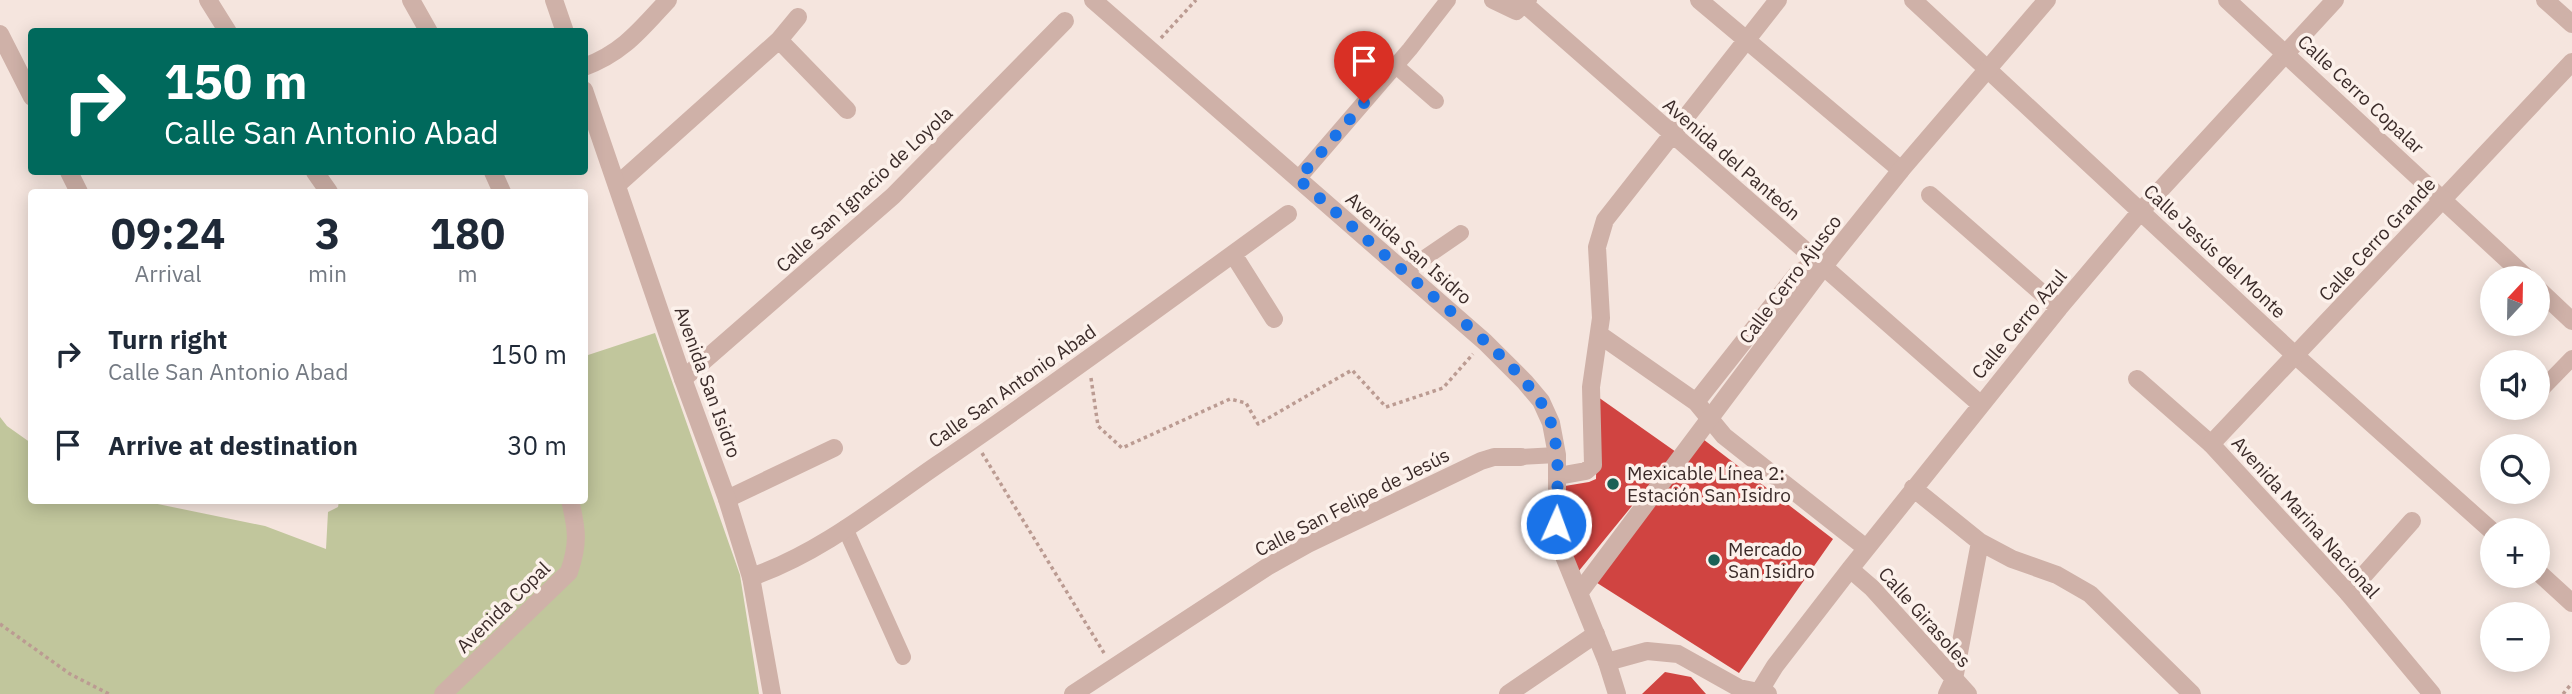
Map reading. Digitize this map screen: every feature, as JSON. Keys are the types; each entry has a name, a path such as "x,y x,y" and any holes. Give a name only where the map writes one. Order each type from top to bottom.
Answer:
{"street":[{"path":"208,0 226,28"},
{"path":"411,0 427,28"},
{"path":"554,0 564,28"},
{"path":"588,66 623,48 668,0"},
{"name":"Avenida San Isidro","path":"1093,0 1485,342 1541,401 1551,423 1557,456 1558,539 1607,662 1616,694"},
{"path":"1298,179 1396,66 1448,0"},
{"path":"1493,0 1516,11 1524,1"},
{"path":"1699,0 1901,170"},
{"path":"1558,476 1586,471 1593,465 1591,387 1600,335 1601,306 1597,265 1601,230 1611,211 1777,0"},
{"name":"Calle Jesús del Monte","path":"1913,0 2296,356 2480,520"},
{"name":"Calle Cerro Ajusco","path":"1579,593 1824,266 1901,170 2047,0"},
{"name":"Calle Cerro Copalar","path":"2227,0 2514,266"},
{"name":"Calle Cerro Azul","path":"1761,693 1775,666 1866,548 2059,308 2141,211 2336,0"},
{"path":"2545,0 2572,24"},
{"name":"Avenida del Panteón","path":"1524,1 1671,134 1980,404"},
{"path":"617,185 779,40 798,17"},
{"name":"Calle San Ignacio de Loyola","path":"684,379 893,195 1065,21"},
{"path":"0,34 28,89"},
{"path":"779,40 847,110"},
{"path":"1396,66 1436,101"},
{"name":"Calle Cerro Grande","path":"2211,443 2443,199 2568,75"},
{"name":"Avenida San Isidro","path":"588,102 727,499 751,577 772,694"},
{"path":"1930,195 2059,308"},
{"name":"Calle San Antonio Abad","path":"751,577 778,568 845,528 974,440 1288,215"},
{"path":"1404,272 1461,233"},
{"path":"1233,254 1274,318"},
{"path":"1696,402 1797,274 1808,267 1824,266"},
{"path":"2550,300 2572,321"},
{"name":"Calle Girasoles","path":"1600,335 1696,402 1724,436 1866,548"},
{"path":"2550,381 2572,359"},
{"name":"Avenida Marina Nacional","path":"2137,379 2211,443 2348,593 2432,694"},
{"path":"727,499 834,448"},
{"name":"Calle San Felipe de Jesús","path":"1073,694 1267,567 1308,544 1481,461 1494,457 1557,456"},
{"path":"1913,488 1980,542 2012,559 2057,575 2090,594 2192,694"},
{"name":"Avenida Copal","path":"443,694 569,572 576,551 577,532 571,504"},
{"path":"2348,593 2412,521"},
{"path":"845,528 903,657"},
{"path":"1950,687 1980,542"},
{"name":"Calle Girasoles","path":"1850,569 1872,588 1950,687 1968,694"},
{"path":"2550,583 2572,603"},
{"path":"1507,694 1596,634"},
{"path":"1607,662 1647,651 1678,654 1740,688 1761,693"}],"path":[{"path":"1150,50 1196,0"},
{"path":"1088,359 1098,426 1122,448 1230,399 1246,403 1258,424 1352,370 1386,407 1443,388 1485,342"},
{"path":"974,440 1113,667"},
{"path":"0,624 70,674 109,694"},
{"path":"2563,694 2572,683"}],"green space":[{"path":"655,333 740,575 759,694 0,694 0,417 7,426 28,441 28,504 158,504 265,526 326,549 328,512 338,504 588,504 588,355"}],"building":[{"name":"Mexicable Línea 2: Estación San Isidro","path":"1598,397 1676,452 1578,572 1569,548 1565,526 1565,486 1596,479"},
{"name":"Mercado San Isidro","path":"1699,436 1833,539 1739,673 1594,581"},
{"path":"1665,672 1691,677 1706,694 1642,694"}],"place":[{"name":"Mexicable Línea 2: Estación San Isidro","path":"1613,484"},
{"name":"Mercado San Isidro","path":"1714,560"}],"route":[{"path":"1364,103 1298,179 1485,342 1541,401 1551,423 1557,456 1556,524"}]}
